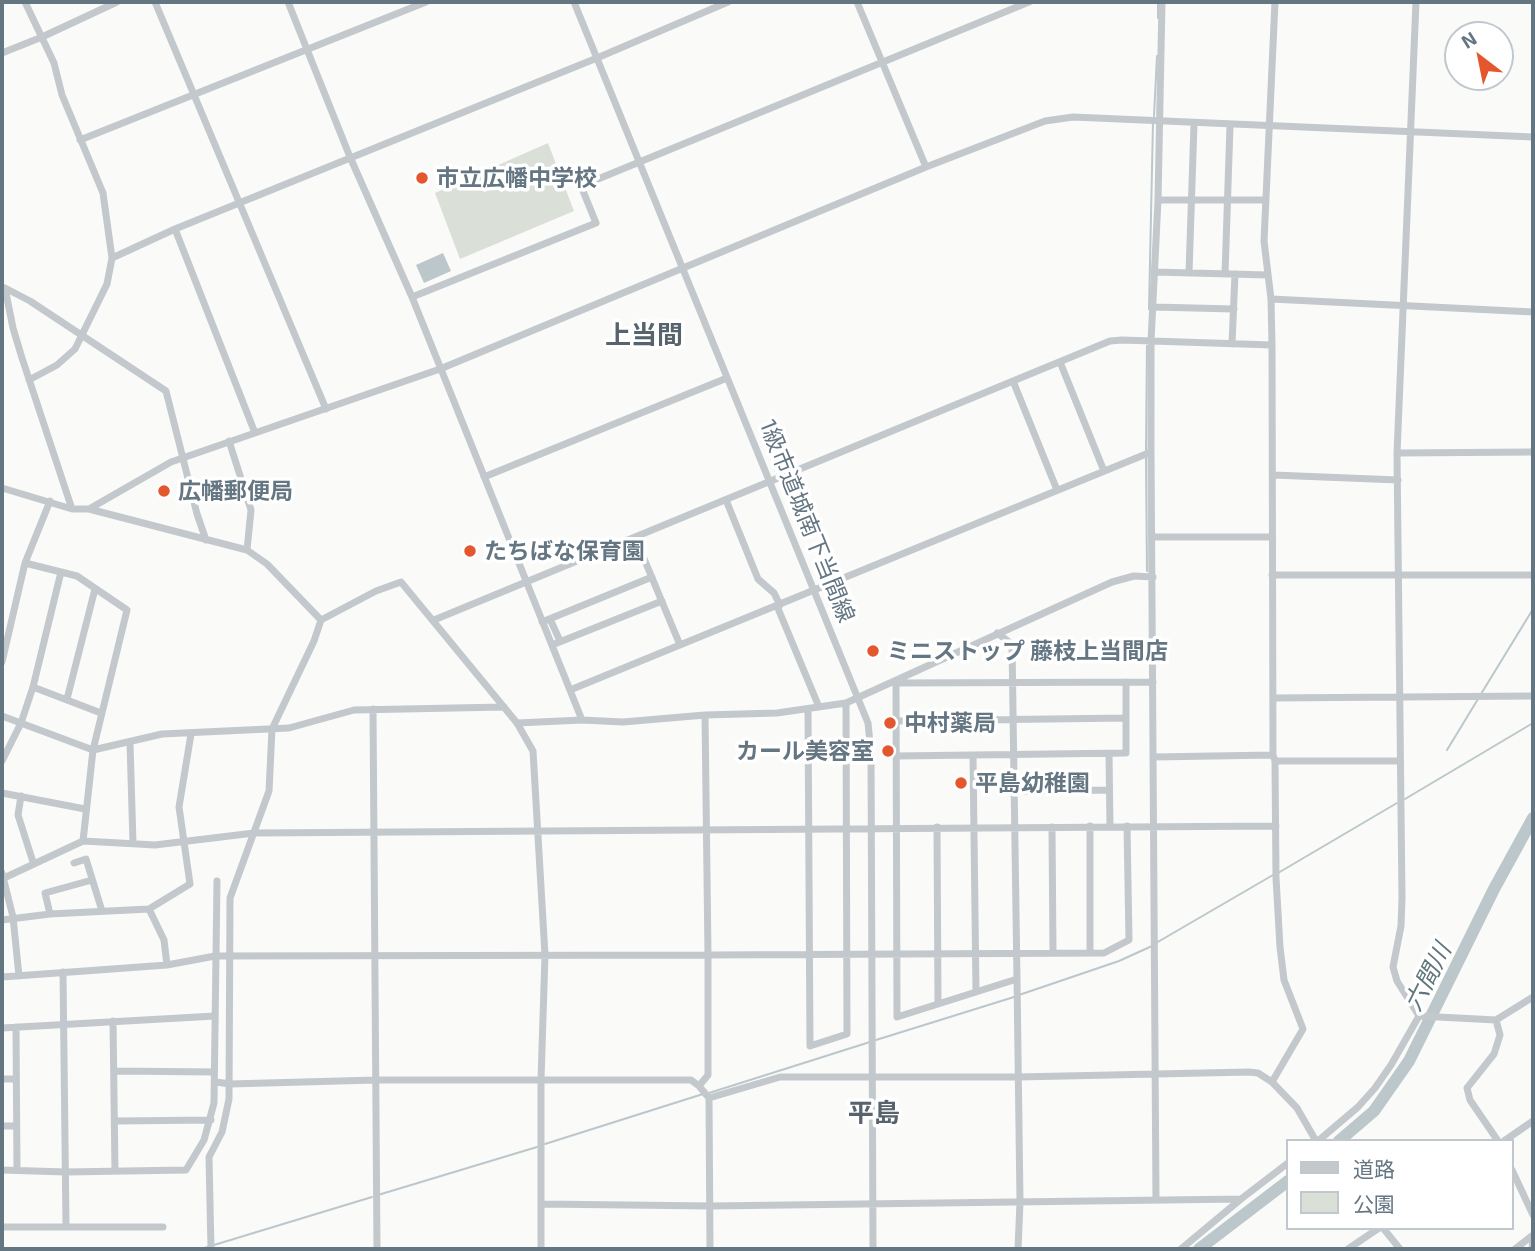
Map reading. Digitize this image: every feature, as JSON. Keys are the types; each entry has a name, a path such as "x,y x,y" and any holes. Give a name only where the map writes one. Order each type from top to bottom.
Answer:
{"street":[{"path":"25,2 54,63 62,94 103,193 112,258 107,284 82,336 67,358 29,380"},
{"path":"2,52 42,37 117,2"},
{"path":"155,2 326,409"},
{"path":"288,2 350,157 412,297 526,582 556,643 582,720"},
{"path":"80,140 426,2"},
{"name":"1級市道城南下当間線","path":"574,2 859,697 871,736 873,1249"},
{"path":"112,258 175,229 728,2"},
{"path":"857,2 926,167"},
{"path":"412,297 596,223 581,186 1029,2"},
{"path":"1156,1200 1153,577 1148,341 1153,307 1158,200 1162,2"},
{"path":"1272,1082 1303,1030 1284,980 1276,878 1272,345 1264,241 1275,2"},
{"path":"1416,2 1397,453 1402,898 1401,926 1393,967 1397,981 1422,1015"},
{"path":"89,509 171,462 440,369 926,167 1031,125 1058,118 1533,137"},
{"path":"1189,273 1195,124"},
{"path":"1225,274 1230,126"},
{"path":"1158,200 1266,200"},
{"path":"175,229 255,433"},
{"path":"1154,272 1268,275"},
{"path":"1232,344 1235,274"},
{"path":"4,287 30,300 166,391 206,540"},
{"path":"4,287 13,328 72,509"},
{"path":"1270,299 1533,312"},
{"path":"1153,307 1234,309"},
{"path":"434,620 1110,341 1272,345"},
{"path":"1060,362 1104,471"},
{"path":"484,477 727,378"},
{"path":"1013,382 1057,489"},
{"path":"229,441 251,510 247,550"},
{"path":"570,690 1151,452"},
{"path":"1397,453 1533,452"},
{"path":"1273,475 1398,480"},
{"path":"2,488 72,509 89,509 247,550 267,564 321,620"},
{"path":"726,500 758,579 774,593 819,707"},
{"path":"2,662 26,563 50,501"},
{"path":"635,537 680,645"},
{"path":"1152,537 1272,537"},
{"path":"26,563 77,576 127,610 93,750 83,841"},
{"path":"2,761 22,723 61,572"},
{"path":"1272,575 1533,575"},
{"path":"517,723 582,720 623,722 705,715 777,713 846,703 896,683 997,633 1112,582 1134,576 1153,577"},
{"path":"546,620 652,577"},
{"path":"211,1249 209,1157 224,1124 230,1084 230,898 269,791 272,729 314,641 321,620 376,591 401,582 517,723 529,741 536,761 536,831 545,955 541,1080 541,1249"},
{"path":"67,699 95,589"},
{"path":"556,643 662,601"},
{"path":"997,633 1012,644 1014,683 1020,1202 1018,1249"},
{"path":"896,757 1126,753 1126,682"},
{"path":"896,683 1153,682"},
{"path":"896,683 897,1017 1017,979"},
{"path":"33,687 101,713"},
{"path":"1273,698 1533,696"},
{"path":"808,709 810,1046 847,1034 846,703"},
{"path":"2,716 93,750 162,734 289,728 354,710 504,706"},
{"path":"373,709 377,1249"},
{"path":"699,1086 708,1075 705,715"},
{"path":"896,721 1126,718"},
{"path":"2,920 50,914 149,909 190,884 179,807 191,734"},
{"path":"130,743 133,843"},
{"path":"1109,754 1110,826"},
{"path":"973,756 976,992"},
{"path":"1153,757 1400,761"},
{"path":"1016,791 1110,790"},
{"path":"2,793 85,809"},
{"path":"21,796 18,815 33,862"},
{"path":"1090,826 1090,953"},
{"path":"2,977 167,965 215,956 374,958 1104,953 1129,940 1127,826"},
{"path":"19,976 13,917 3,875 83,841 155,845 183,844 254,833 373,831 1276,826"},
{"path":"937,827 938,1004"},
{"path":"1052,827 1053,953"},
{"path":"74,863 86,859 102,911"},
{"path":"50,914 45,893 92,880"},
{"path":"2,1170 186,1170 204,1140 211,1120 216,1082 217,881"},
{"path":"149,909 164,940 167,965"},
{"path":"63,972 66,1226"},
{"path":"1422,1015 1496,1020 1533,997"},
{"path":"1319,1139 1358,1107 1375,1088 1422,1015"},
{"path":"2,1028 215,1016"},
{"path":"1496,1020 1500,1035 1494,1055 1467,1088 1470,1100 1497,1139"},
{"path":"113,1021 115,1171"},
{"path":"16,1027 17,1170"},
{"path":"115,1071 214,1072"},
{"path":"709,1098 780,1077 1018,1077 1249,1072 1258,1073 1272,1082 1297,1108 1316,1139"},
{"path":"2,1079 16,1079"},
{"path":"216,1082 691,1080 709,1098 710,1249"},
{"path":"116,1121 211,1120"},
{"path":"1507,1139 1533,1121"},
{"path":"2,1126 16,1126"},
{"path":"1181,1249 1286,1165"},
{"path":"1514,1174 1533,1215"},
{"path":"542,1204 710,1206 1241,1199"},
{"path":"2,1227 163,1227"},
{"path":"1349,1249 1378,1230"},
{"path":"1383,1230 1399,1249"},
{"path":"1515,1249 1533,1237"},
{"path":"1532,1249 1533,1237"}],"green space":[{"path":"548,143 574,211 460,259 435,193"}],"shaded area":[{"path":"443,253 451,271 424,283 416,265"}],"waterway":[{"path":"1158,2 1158,18"},
{"path":"1154,116 1157,56"},
{"path":"1149,309 1153,122"},
{"path":"1146,450 1147,346"},
{"path":"1146,458 1147,571"},
{"path":"1481,694 1533,609"},
{"path":"1447,750 1478,699"},
{"path":"1405,799 1533,723"},
{"path":"1278,873 1397,803"},
{"name":"六間川","path":"1341,1139 1374,1111 1409,1061 1494,889 1533,818"},
{"path":"1156,943 1273,875"},
{"path":"1019,995 1119,961 1152,946"},
{"path":"876,1040 1014,997"},
{"path":"709,1093 870,1042"},
{"path":"545,1144 703,1094"},
{"path":"378,1195 537,1147"},
{"name":"六間川","path":"1199,1249 1286,1183"},
{"path":"214,1245 372,1197"},
{"path":"201,1249 208,1247"}],"place":[{"name":"市立広幡中学校","path":"422,178"},
{"name":"広幡郵便局","path":"164,491"},
{"name":"たちばな保育園","path":"470,551"},
{"name":"ミニストップ 藤枝上当間店","path":"873,651"},
{"name":"中村薬局","path":"890,723"},
{"name":"カール美容室","path":"888,751"},
{"name":"平島幼稚園","path":"961,783"}],"district":[{"name":"上当間","path":"644,335"},
{"name":"平島","path":"874,1113"}]}
